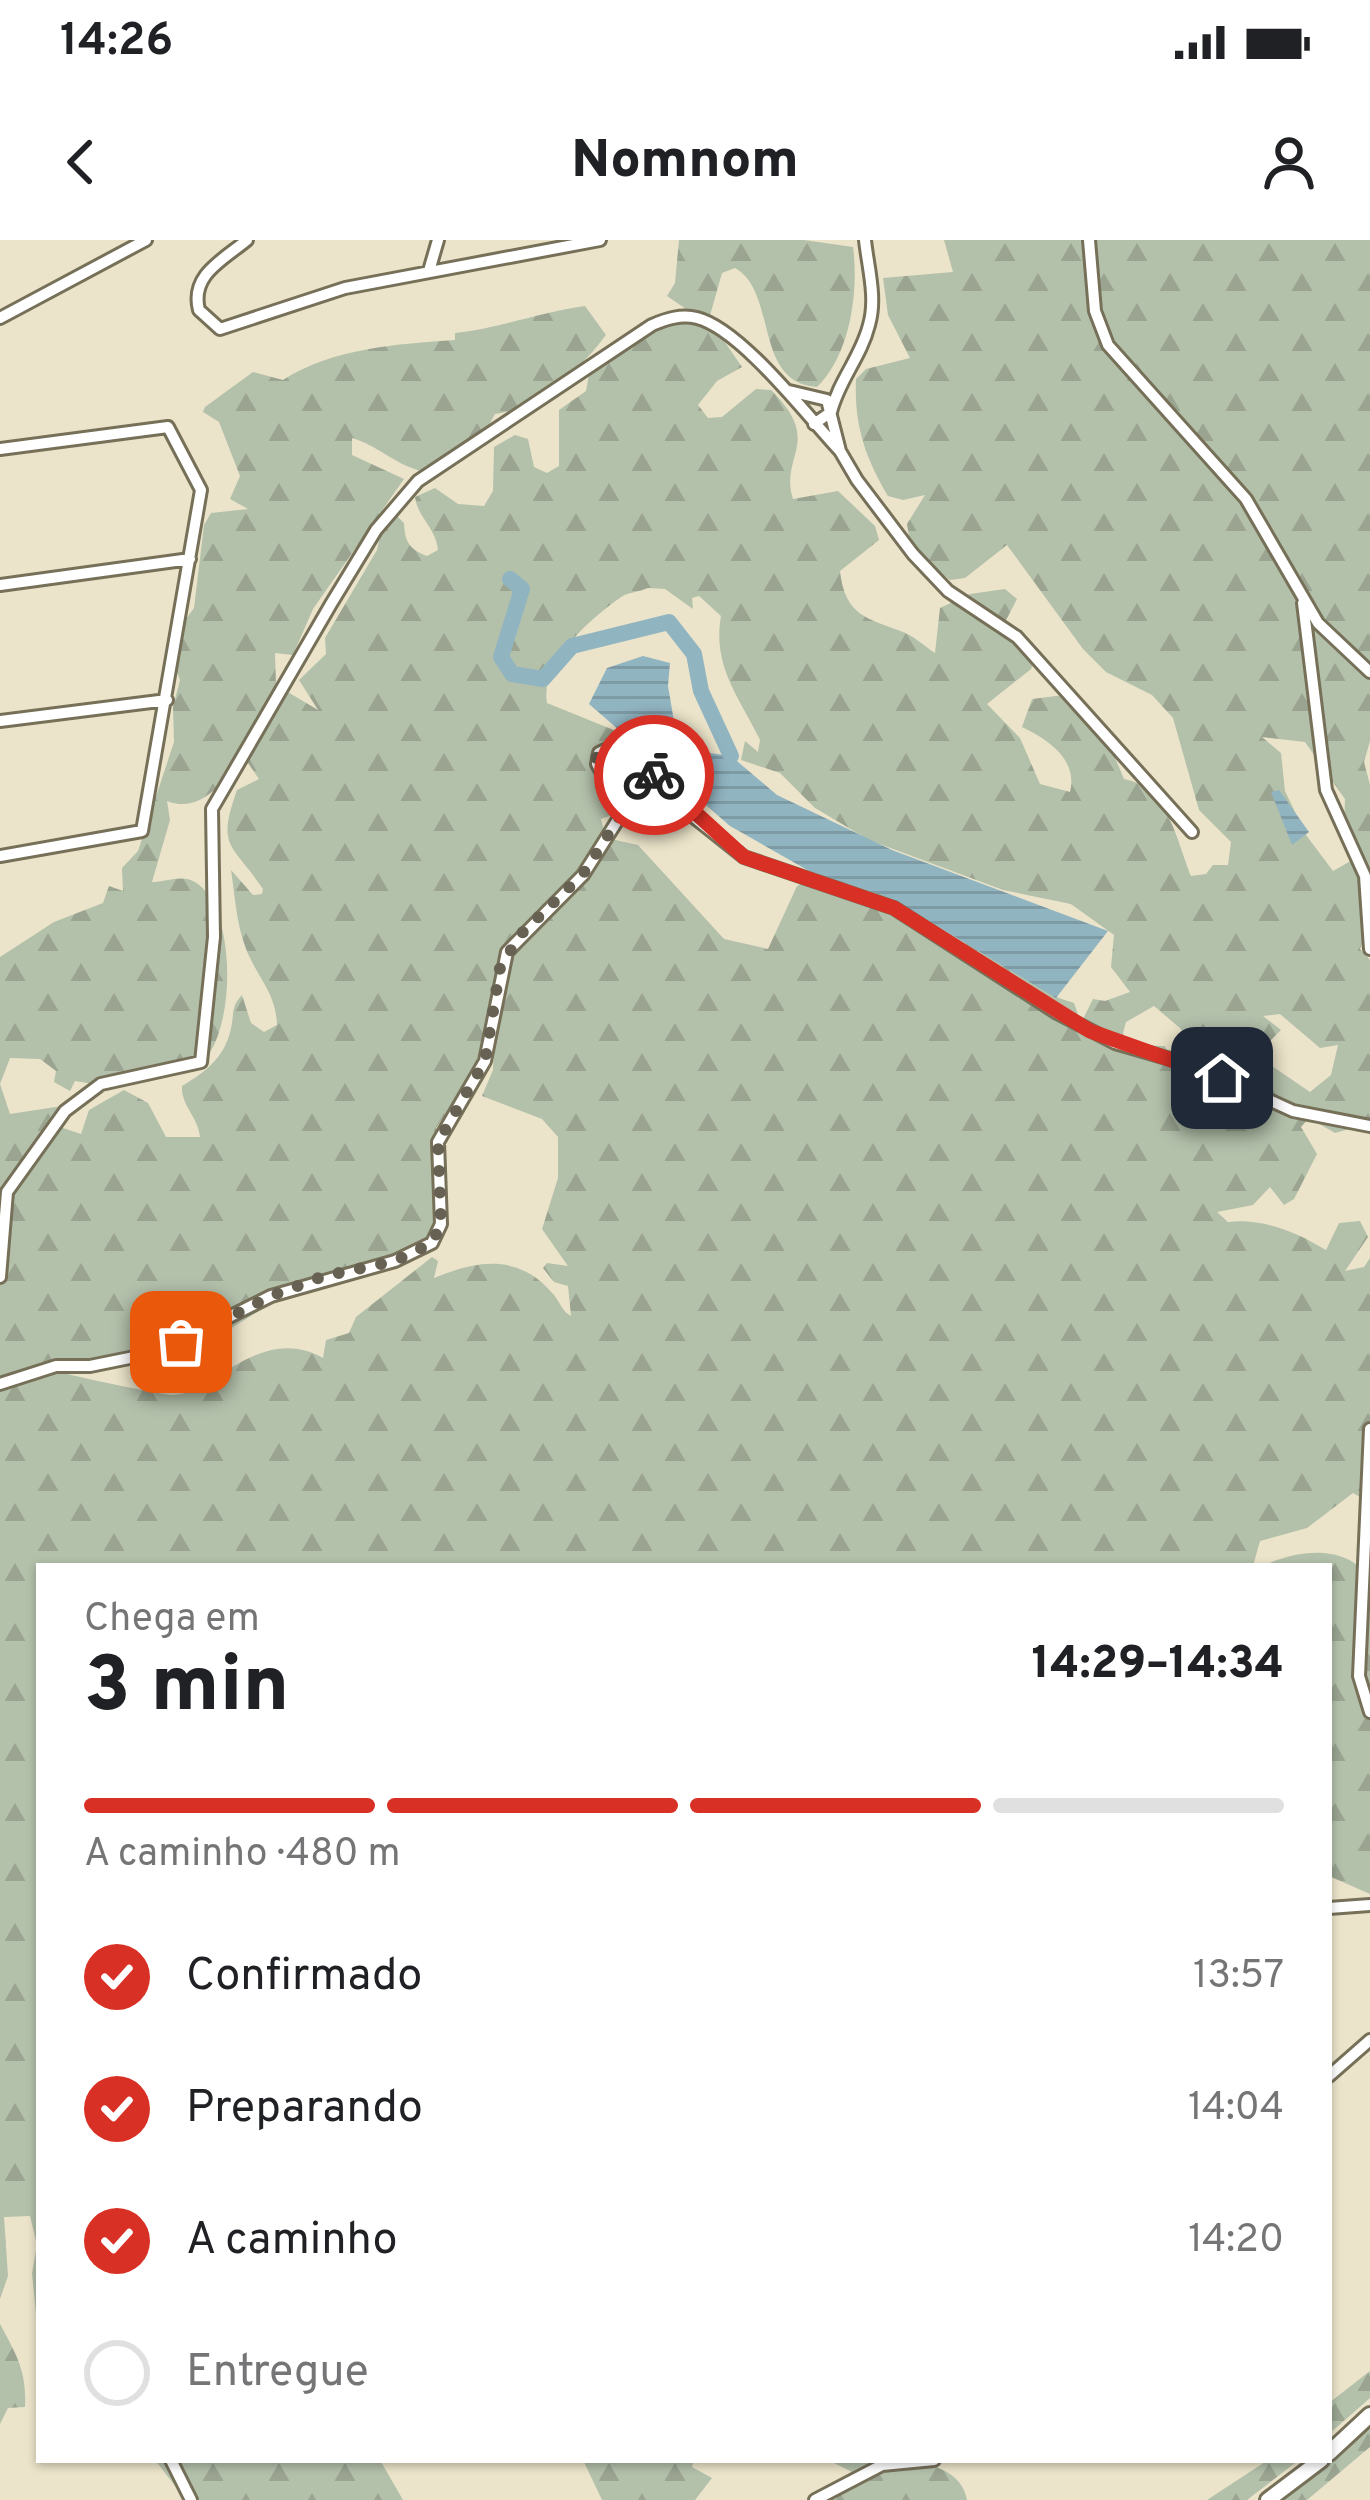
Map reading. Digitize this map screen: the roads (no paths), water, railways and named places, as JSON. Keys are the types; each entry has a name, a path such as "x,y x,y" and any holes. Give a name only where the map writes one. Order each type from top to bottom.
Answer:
{"main road":[{"path":"1332,2450 1370,2415"},
{"path":"1268,2500 1317,2463"}],"street":[{"path":"0,318 146,240"},
{"path":"248,240 202,277 198,287 199,310 220,329 345,288 600,240"},
{"path":"429,271 438,240"},
{"path":"814,424 831,412 838,382 870,324 873,304 865,240"},
{"path":"1089,240 1095,311 1108,345 1246,499 1303,602 1370,672"},
{"path":"0,1277 8,1192 65,1111 101,1084 201,1061 214,937 212,809 376,530 418,481 667,319 696,318 709,323 789,391 840,451 888,524 948,591 1017,637 1192,832"},
{"path":"801,408 838,382"},
{"path":"789,391 827,400 840,451"},
{"path":"0,449 168,427 201,490 142,831 0,856"},
{"path":"0,585 190,559"},
{"path":"1303,602 1326,790 1365,876 1370,949"},
{"path":"0,722 166,700"},
{"path":"0,1384 56,1366 90,1366 158,1352 271,1296 324,1276 395,1261 432,1243 441,1224 438,1142 485,1061 500,968 520,935 583,874 619,818 618,801 597,764 599,753 611,747 634,753 695,818 744,857 894,908 1102,1037 1194,1066 1293,1111 1370,1126"},
{"path":"1370,1429 1358,1676 1370,1712"},
{"path":"1332,1908 1370,1906"},
{"path":"1332,2073 1370,2040"},
{"path":"172,2463 190,2500"},
{"path":"815,2500 882,2465 903,2463"}],"water":[{"path":"643,656 670,663 668,686 676,733 696,751 731,756 777,795 892,850 1108,931 1056,998 893,899 809,871 730,826 589,704 607,668"},
{"path":"1279,790 1309,832 1292,845 1271,792"}],"waterway":[{"path":"510,579 522,589 501,657 512,674 543,679 572,646 669,622 694,654 701,691 731,756"}]}
